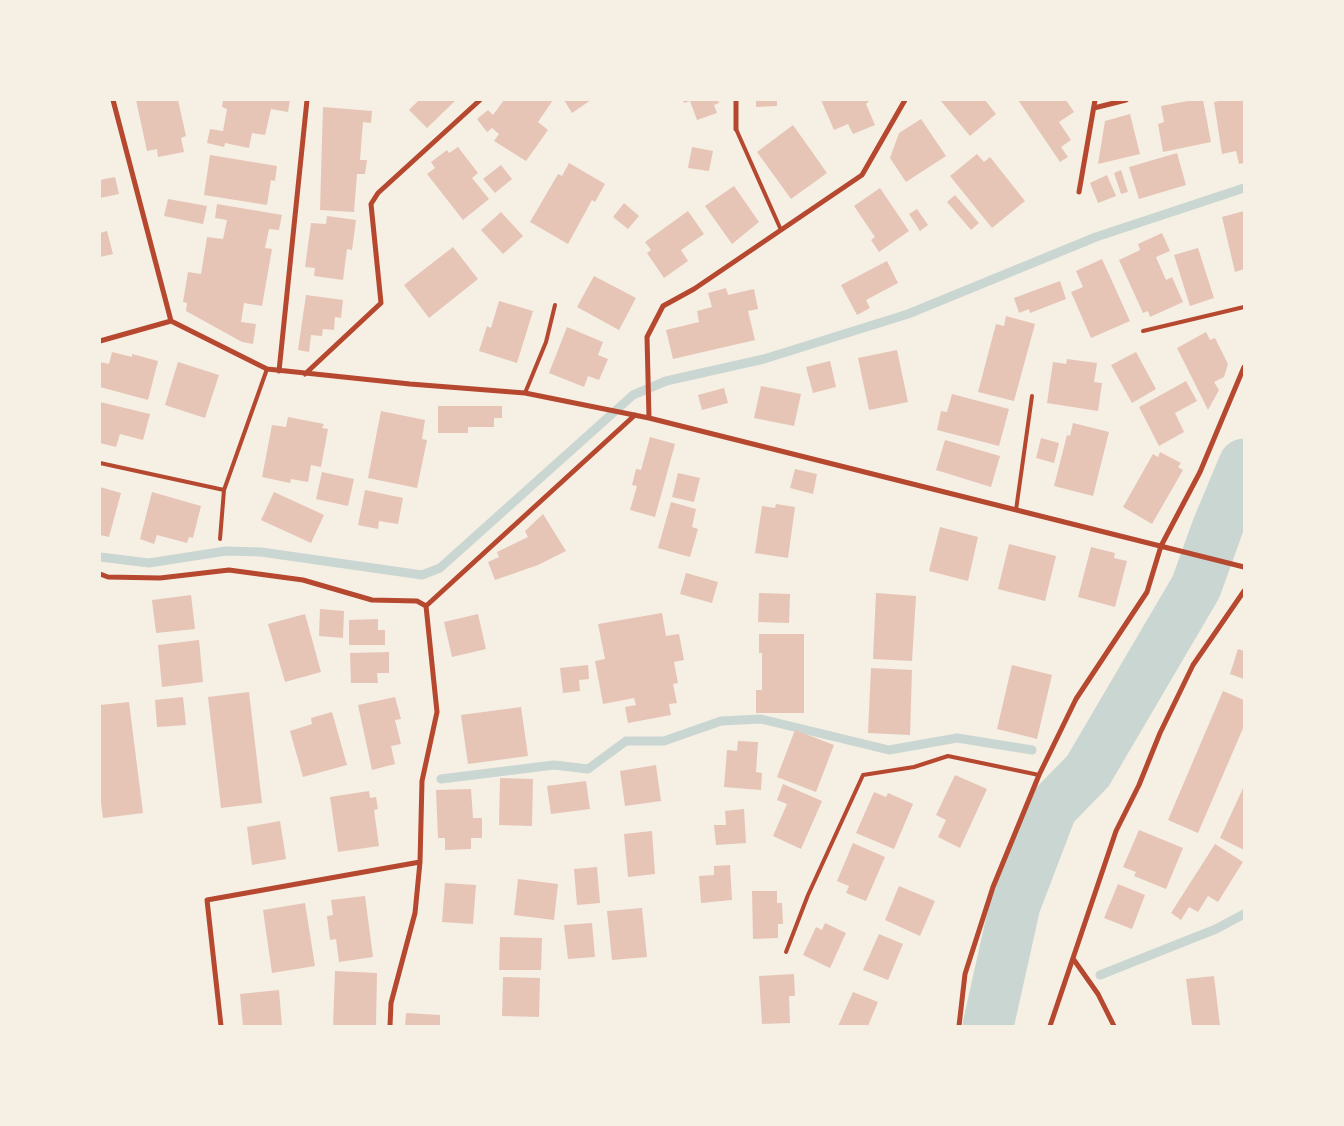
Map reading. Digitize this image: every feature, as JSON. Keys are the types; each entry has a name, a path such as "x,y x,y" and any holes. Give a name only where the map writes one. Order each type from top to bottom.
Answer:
{"street":[{"path":"113,100 171,320"},
{"path":"279,371 307,100"},
{"path":"305,374 381,303 371,204 378,193 480,100"},
{"path":"736,100 736,129"},
{"path":"649,418 647,337 663,306 694,289 862,175 905,100"},
{"path":"1079,192 1095,100"},
{"path":"1094,108 1126,100"},
{"path":"100,341 171,320 267,369 410,384 526,393 649,418 1244,567"},
{"path":"959,1026 965,974 990,895 1039,775 1076,699 1147,592 1161,546 1200,472 1244,367"},
{"path":"426,606 635,416"},
{"path":"100,574 160,578 229,570 303,580 372,600 417,601 426,606"},
{"path":"1050,1026 1074,960 1116,831 1139,785 1160,733 1193,665 1244,591"},
{"path":"390,1026 391,1003 415,913 420,862 422,781 437,712 426,606"},
{"path":"220,1026 207,900 420,862"},
{"path":"1074,960 1098,994 1114,1026"}],"lane":[{"path":"736,129 780,230"},
{"path":"526,393 546,342 555,305"},
{"path":"1143,331 1244,307"},
{"path":"220,539 224,490 267,369"},
{"path":"1016,510 1032,396"},
{"path":"100,463 224,490"},
{"path":"786,952 808,895 863,775 914,767 948,756 1039,775"}],"building":[{"path":"136,100 178,100 186,136 181,138 184,152 158,157 157,149 147,151"},
{"path":"223,100 290,100 288,112 271,109 265,135 252,133 249,148 225,143 224,147 207,143 210,129 223,131 227,109 222,107"},
{"path":"419,100 456,100 427,128 409,110"},
{"path":"504,100 553,100 538,122 548,130 526,161 494,141 499,134 492,128 487,132 477,119 488,110 493,115"},
{"path":"564,100 591,100 572,113"},
{"path":"683,100 718,100 719,103 714,105 717,113 697,120 690,101 684,103"},
{"path":"756,100 777,100 777,106 756,107"},
{"path":"821,100 870,100 866,104 875,125 853,134 848,124 834,130"},
{"path":"940,100 985,100 996,114 970,136"},
{"path":"1018,100 1066,100 1074,112 1059,122 1071,140 1061,147 1068,157 1060,162"},
{"path":"1203,100 1211,142 1163,152 1158,124 1164,122 1161,106"},
{"path":"1244,100 1244,163 1239,164 1236,151 1222,154 1214,102"},
{"path":"323,107 372,111 371,123 363,122 360,160 367,160 365,174 357,174 354,212 320,210"},
{"path":"1130,114 1140,154 1098,164 1105,121"},
{"path":"921,119 946,156 906,182 890,158 899,133"},
{"path":"793,125 827,173 791,199 757,152"},
{"path":"458,147 478,173 472,178 489,199 463,220 427,174 435,168 431,162 447,150 449,153"},
{"path":"692,147 713,151 709,171 688,168"},
{"path":"1177,153 1186,185 1139,199 1129,167"},
{"path":"977,154 984,162 990,157 1025,201 992,228 950,176"},
{"path":"210,155 277,166 275,181 271,180 267,205 204,195"},
{"path":"569,163 605,184 595,202 592,200 568,244 530,222 558,174 562,176"},
{"path":"501,165 512,179 495,193 483,179"},
{"path":"1121,170 1128,192 1121,194 1114,173"},
{"path":"1107,175 1116,196 1098,203 1090,183"},
{"path":"115,177 119,194 100,198 100,180"},
{"path":"734,186 759,222 732,244 705,206"},
{"path":"880,188 909,231 879,252 871,240 875,237 854,206"},
{"path":"955,195 979,223 971,230 947,202"},
{"path":"168,199 207,206 203,224 164,216"},
{"path":"624,203 639,216 628,229 613,217"},
{"path":"217,204 282,215 279,230 269,229 265,248 272,249 262,306 244,303 241,322 256,324 253,344 242,342 186,311 187,303 183,302 188,272 201,274 207,237 223,239 227,220 215,218"},
{"path":"917,209 928,225 920,231 909,214"},
{"path":"688,211 704,234 681,250 688,261 664,278 647,253 651,250 645,242"},
{"path":"1244,211 1244,269 1235,272 1222,217"},
{"path":"501,212 523,236 503,254 481,230"},
{"path":"327,216 356,220 352,250 347,249 343,280 314,276 315,268 305,267 311,223 326,224"},
{"path":"107,231 113,254 100,257 100,233"},
{"path":"1162,233 1170,251 1156,257 1166,280 1172,277 1183,302 1150,317 1148,311 1143,313 1119,260 1140,250 1138,244"},
{"path":"453,247 478,279 429,318 404,285"},
{"path":"1198,248 1214,298 1190,306 1174,255"},
{"path":"1102,259 1130,321 1091,338 1071,292 1083,287 1076,271"},
{"path":"887,261 898,283 866,300 870,308 857,315 841,285"},
{"path":"594,276 636,298 619,330 577,307"},
{"path":"1060,281 1066,299 1030,313 1029,309 1019,313 1014,298"},
{"path":"726,288 728,295 754,289 758,309 748,311 755,340 673,359 666,330 699,322 697,311 712,307 708,293"},
{"path":"306,295 343,300 341,318 335,317 334,330 323,329 322,336 311,335 309,352 298,350"},
{"path":"499,301 533,311 517,363 479,351 487,326 491,328"},
{"path":"1006,316 1035,324 1014,401 978,392 996,324 1004,326"},
{"path":"567,327 603,342 598,355 608,359 599,380 588,376 584,387 549,373"},
{"path":"1206,332 1210,340 1215,338 1228,364 1224,377 1214,382 1219,390 1208,410 1177,348"},
{"path":"897,350 908,402 869,410 858,358"},
{"path":"112,352 132,357 132,354 158,361 148,400 100,387 100,362 109,364"},
{"path":"1136,352 1156,389 1132,403 1111,365"},
{"path":"1067,359 1097,363 1094,382 1102,383 1098,411 1047,403 1053,362 1066,364"},
{"path":"830,361 836,387 813,393 806,367"},
{"path":"178,362 219,375 205,418 165,405"},
{"path":"1186,381 1197,401 1175,413 1184,432 1159,446 1139,407"},
{"path":"761,386 801,394 794,426 754,418"},
{"path":"724,388 728,403 702,410 698,395"},
{"path":"952,394 1009,409 999,446 937,430 941,411 947,412"},
{"path":"100,402 150,414 143,440 120,434 116,447 100,443"},
{"path":"438,406 502,406 502,418 494,418 494,427 468,427 468,433 438,433"},
{"path":"381,411 425,420 422,439 427,440 417,488 368,478"},
{"path":"288,417 324,424 322,428 328,429 321,467 311,465 308,482 291,479 290,483 262,477 272,425 286,427"},
{"path":"1073,423 1109,432 1093,496 1054,486 1067,435 1070,436"},
{"path":"650,437 675,444 655,517 630,510 637,486 632,485 636,469 641,470"},
{"path":"1041,438 1059,443 1054,463 1036,458"},
{"path":"945,440 1000,456 991,487 936,470"},
{"path":"1160,452 1181,463 1178,467 1183,470 1152,524 1123,507 1153,454 1158,457"},
{"path":"795,469 817,474 813,494 790,488"},
{"path":"322,472 354,479 348,506 316,499"},
{"path":"678,473 700,478 694,502 672,497"},
{"path":"100,487 121,493 109,537 100,535"},
{"path":"365,490 403,498 398,524 379,521 378,529 358,525"},
{"path":"152,492 201,506 193,538 189,537 187,543 157,535 154,544 140,539"},
{"path":"274,492 324,515 311,543 261,520"},
{"path":"671,502 696,509 692,527 698,529 690,557 658,548"},
{"path":"776,504 795,507 788,558 755,553 762,506 775,508"},
{"path":"543,514 566,551 538,565 495,580 488,562 499,557 497,552 528,537 525,531"},
{"path":"940,527 978,537 968,581 929,571"},
{"path":"1009,544 1056,556 1045,601 998,589"},
{"path":"1091,547 1115,553 1114,558 1127,561 1115,607 1078,597"},
{"path":"686,573 718,582 712,603 680,594"},
{"path":"759,593 790,594 789,623 758,622"},
{"path":"876,593 916,596 912,661 873,659"},
{"path":"191,595 195,629 156,633 152,600"},
{"path":"320,609 344,611 343,638 319,636"},
{"path":"662,613 666,636 679,634 684,660 674,662 678,683 673,684 677,703 669,704 671,715 628,723 625,707 636,705 634,698 603,704 595,661 605,659 598,624"},
{"path":"305,614 321,672 285,682 268,624"},
{"path":"478,614 486,649 452,657 444,622"},
{"path":"378,619 378,630 385,630 385,645 349,645 349,620"},
{"path":"759,634 804,634 804,713 756,713 756,690 762,690 762,653 759,653"},
{"path":"199,640 203,682 162,687 158,645"},
{"path":"1238,649 1244,651 1244,679 1230,674"},
{"path":"389,652 389,673 377,673 378,683 351,683 350,653"},
{"path":"588,665 589,679 579,680 580,691 563,693 560,668"},
{"path":"1012,665 1052,675 1037,739 997,729"},
{"path":"871,668 912,670 910,735 868,733"},
{"path":"1223,691 1244,700 1244,726 1198,833 1168,820"},
{"path":"249,692 262,803 221,808 208,697"},
{"path":"183,697 186,725 157,727 155,700"},
{"path":"395,697 401,719 395,720 401,744 391,746 395,764 372,770 358,705"},
{"path":"129,702 143,813 103,818 100,796 100,705"},
{"path":"521,707 528,756 468,764 461,715"},
{"path":"332,712 347,765 303,777 290,731 312,724 311,718"},
{"path":"795,730 834,745 816,792 777,777"},
{"path":"738,741 758,742 756,772 762,773 761,790 724,787 727,750 737,751"},
{"path":"656,765 661,801 625,806 620,771"},
{"path":"955,775 987,789 960,848 938,837 946,820 936,815"},
{"path":"500,778 533,779 532,826 499,825"},
{"path":"586,781 590,809 551,814 547,786"},
{"path":"783,784 822,801 801,849 773,836 787,804 777,800"},
{"path":"1244,786 1244,850 1220,838"},
{"path":"471,789 473,818 482,818 482,838 471,838 471,849 445,850 445,838 438,838 436,790"},
{"path":"369,791 370,798 376,797 378,809 374,810 379,846 338,852 330,797"},
{"path":"874,792 886,797 888,793 913,804 894,849 856,833"},
{"path":"744,809 746,843 716,845 714,825 726,825 725,811"},
{"path":"280,821 286,859 252,865 247,827"},
{"path":"1139,830 1183,848 1166,889 1134,876 1136,872 1123,867"},
{"path":"652,831 655,874 628,877 624,834"},
{"path":"853,843 885,857 866,901 846,893 849,886 837,881"},
{"path":"1215,844 1243,862 1218,902 1208,896 1198,912 1189,907 1181,920 1171,913"},
{"path":"730,865 732,900 701,903 699,876 714,875 714,866"},
{"path":"597,867 600,903 577,905 574,869"},
{"path":"518,879 558,884 554,920 514,915"},
{"path":"445,883 476,885 473,924 442,922"},
{"path":"1118,884 1145,895 1132,929 1104,918"},
{"path":"899,886 935,901 920,936 885,920"},
{"path":"752,891 777,891 777,903 782,903 783,924 778,924 778,938 753,939"},
{"path":"365,896 373,957 339,962 336,939 330,940 327,916 333,915 331,900"},
{"path":"305,903 315,966 272,973 263,910"},
{"path":"642,908 647,957 612,960 607,911"},
{"path":"592,923 595,957 568,959 564,925"},
{"path":"825,923 846,933 830,968 803,955 816,927 822,930"},
{"path":"879,934 903,944 888,980 863,970"},
{"path":"500,937 542,938 541,970 499,970"},
{"path":"335,971 377,973 376,1026 333,1026"},
{"path":"794,974 795,996 789,996 790,1023 762,1024 759,976"},
{"path":"1214,976 1220,1026 1192,1026 1186,979"},
{"path":"503,977 540,978 539,1017 502,1016"},
{"path":"279,990 282,1026 243,1026 240,994"},
{"path":"853,992 878,1002 868,1026 838,1026"},
{"path":"406,1013 440,1015 440,1026 405,1026"}],"waterway":[{"path":"100,557 149,563 226,551 261,552 422,575 440,568 633,395 666,381 764,359 908,314 1096,237 1244,188"},
{"path":"988,1026 1015,905 1052,808 1088,771 1196,587 1218,526 1244,464"},
{"path":"441,779 554,765 588,769 626,741 664,741 721,721 761,719 889,750 957,738 1032,750"},
{"path":"1100,975 1216,929 1244,914"}]}
